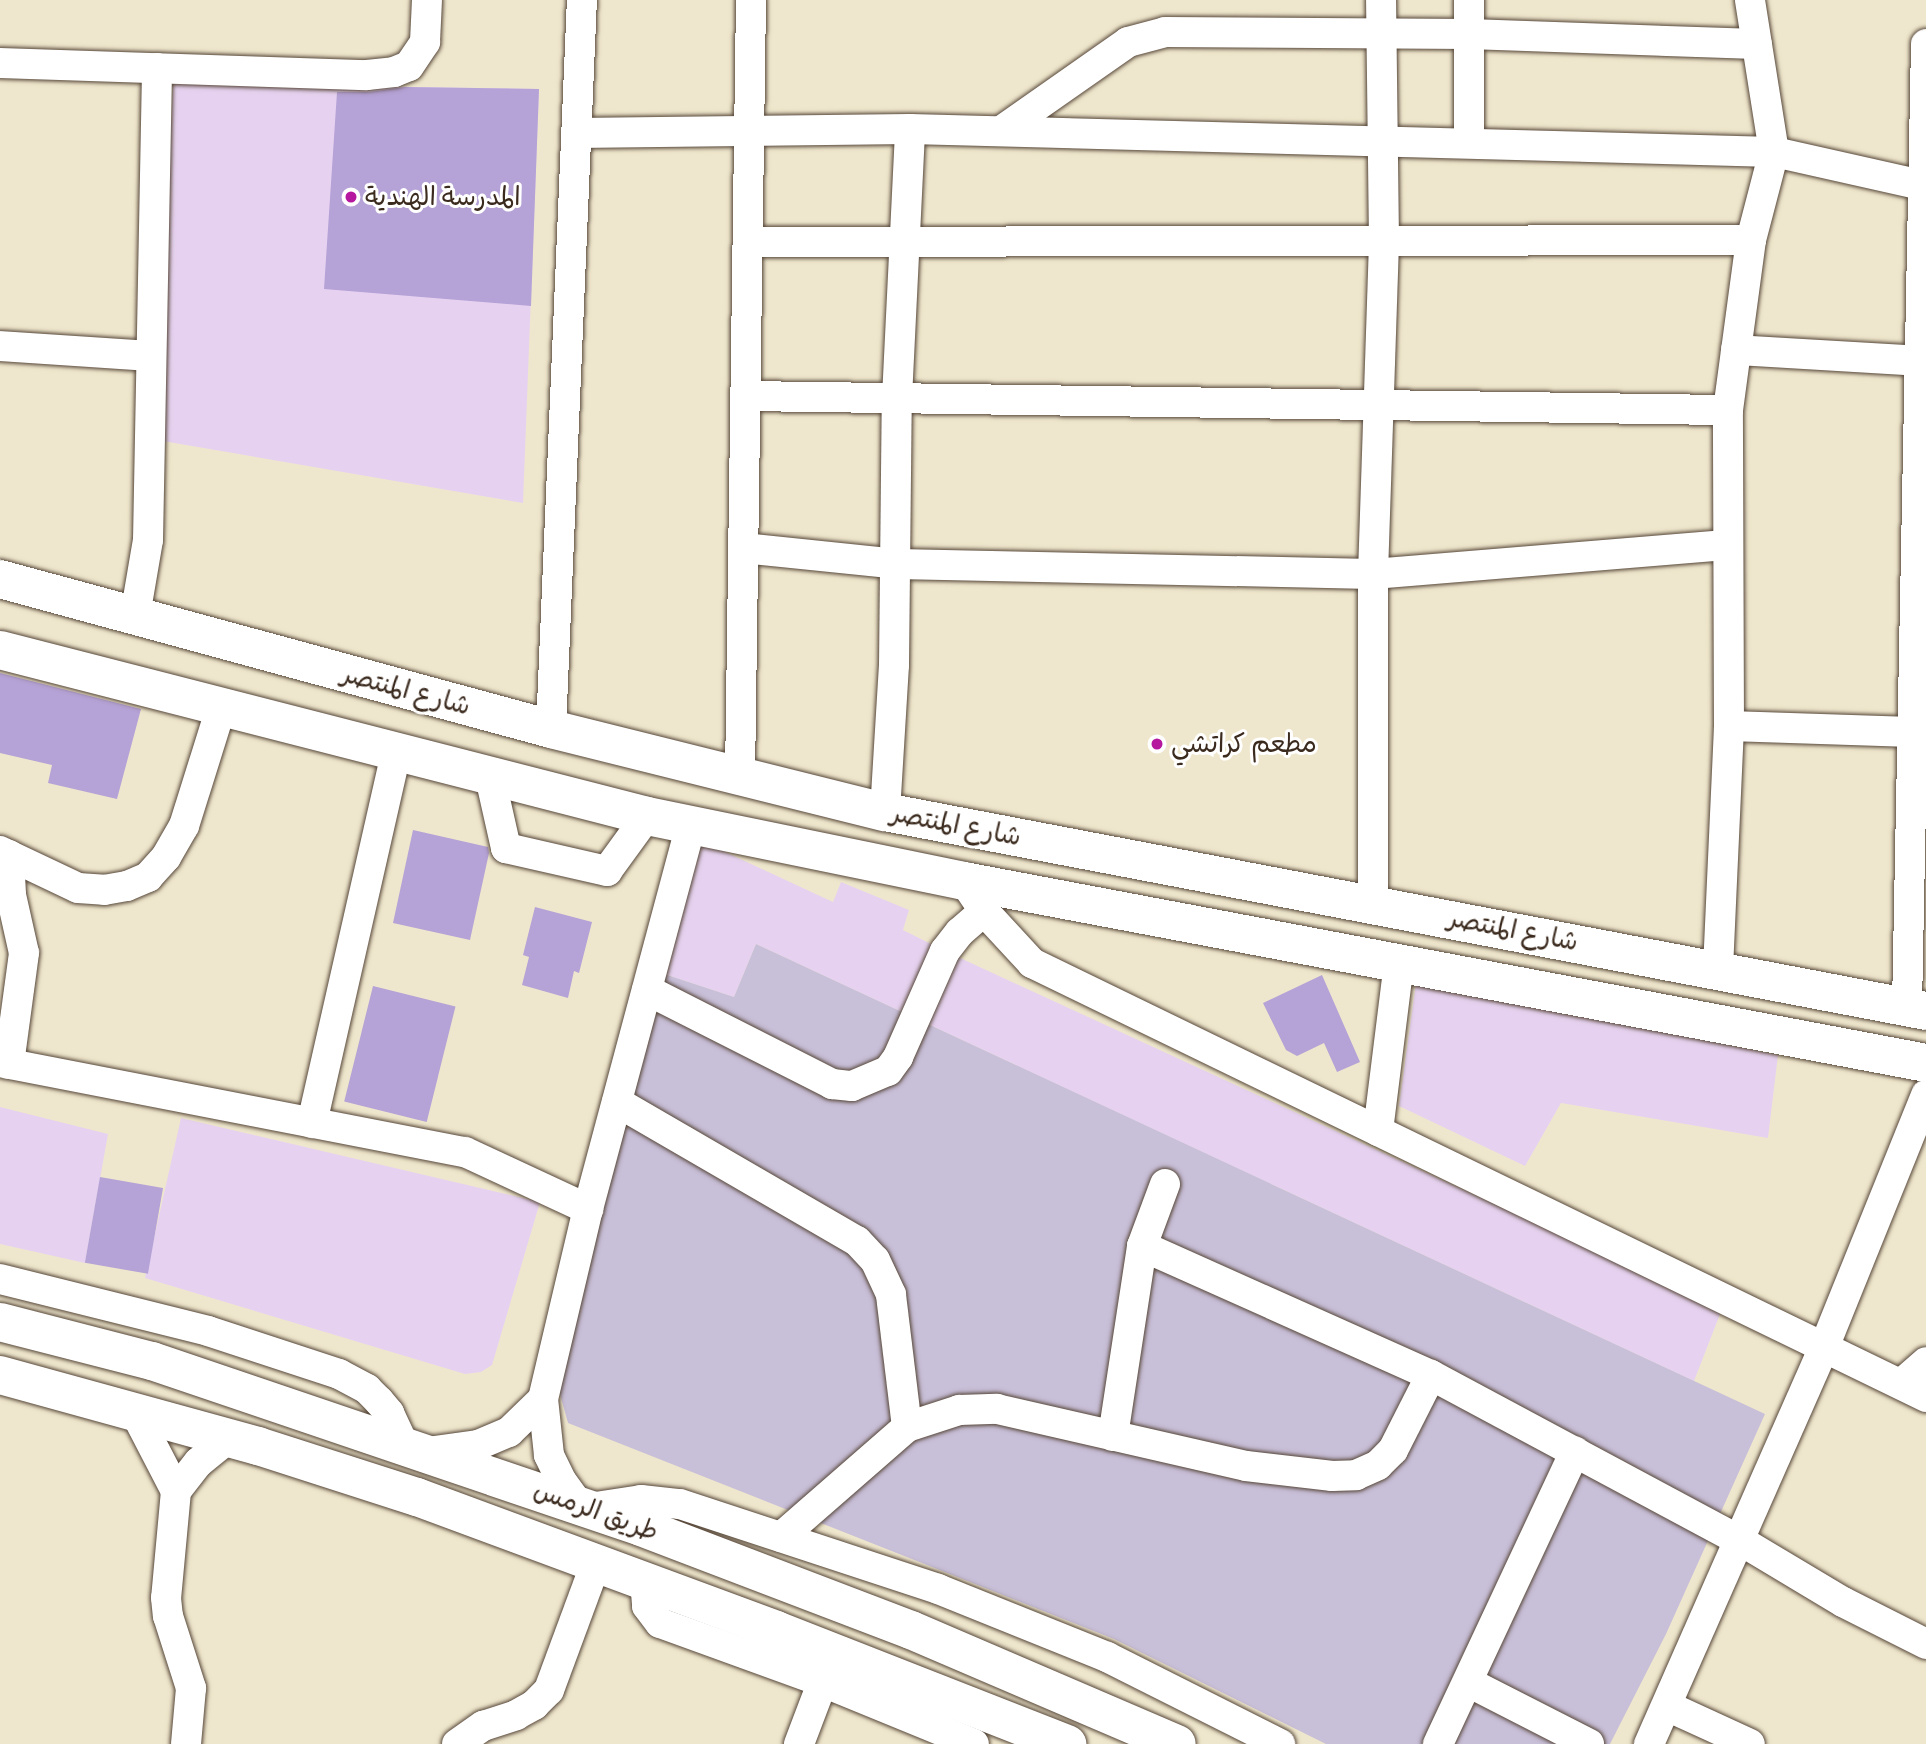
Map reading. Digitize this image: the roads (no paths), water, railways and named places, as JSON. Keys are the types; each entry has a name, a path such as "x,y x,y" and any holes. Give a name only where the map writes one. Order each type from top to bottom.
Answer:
{"main road":[{"name":"شارع المنتصر","path":"0,579 551,729 885,812 1374,903 1916,1009"},
{"name":"شارع المنتصر","path":"0,650 490,777 974,896 1399,963 1926,1063"},
{"name":"طريق الرمس","path":"0,1322 152,1361 584,1506 911,1630 1177,1744"},
{"name":"طريق الرمس","path":"0,1375 229,1437 417,1497 645,1581 828,1667 1067,1744"}],"street":[{"path":"0,62 367,75 394,72 409,66 425,42 427,0"},
{"path":"551,729 582,0"},
{"path":"740,777 751,0"},
{"path":"1374,903 1373,574 1384,241 1381,0"},
{"path":"1469,0 1469,143"},
{"path":"1718,969 1729,726 1726,544 1728,410 1751,240 1774,152 1751,0"},
{"path":"1001,131 1128,42 1165,32 1469,34 1757,44"},
{"path":"1916,1009 1912,732 1926,44"},
{"path":"135,616 148,540 157,68"},
{"path":"576,133 910,129 1774,152 1924,186"},
{"path":"885,812 894,665 897,398 910,129"},
{"path":"749,242 1751,240"},
{"path":"0,346 151,356"},
{"path":"1736,350 1920,361"},
{"path":"746,396 1728,410"},
{"path":"743,548 897,564 1373,574 1726,544"},
{"path":"4,853 78,888 104,890 127,886 148,877 166,857 184,826 221,708"},
{"path":"1729,726 1912,732"},
{"path":"312,1123 396,753"},
{"path":"490,777 506,848 607,871 647,816"},
{"path":"691,825 588,1209 543,1399 549,1455 562,1482 584,1506 623,1501 660,1501 699,1509 938,1589 1107,1657 1280,1744"},
{"path":"4,853 24,953 5,1063 465,1153 588,1209"},
{"path":"648,990 832,1084 852,1086 888,1071 898,1057 945,951 974,896 1032,963 1825,1345 1913,1390 1926,1362"},
{"path":"1378,1131 1399,963"},
{"path":"1649,1744 1741,1541 1825,1345 1926,1096"},
{"path":"617,1102 857,1241 875,1260 888,1282 891,1295 907,1427"},
{"path":"1113,1436 1142,1246 1165,1184"},
{"path":"1142,1246 1431,1375 1741,1541 1843,1602 1926,1644"},
{"path":"0,1279 208,1331 339,1374 367,1389 415,1449 478,1445 509,1432 543,1399"},
{"path":"781,1537 907,1427 973,1408 997,1409 1246,1465 1332,1476 1356,1475 1378,1465 1393,1450 1431,1375"},
{"path":"135,1412 176,1492"},
{"path":"186,1744 191,1688 168,1616 166,1598 176,1492 199,1462 229,1437"},
{"path":"1438,1744 1575,1452"},
{"path":"457,1744 483,1726 516,1715 534,1705 549,1690 596,1563"},
{"path":"799,1744 828,1667 974,1744"},
{"path":"1468,1682 1589,1744"},
{"path":"1667,1706 1750,1744"}],"place":[{"name":"المدرسة الهندية","path":"351,197"},
{"name":"مطعم كراتشي","path":"1157,744"}]}
